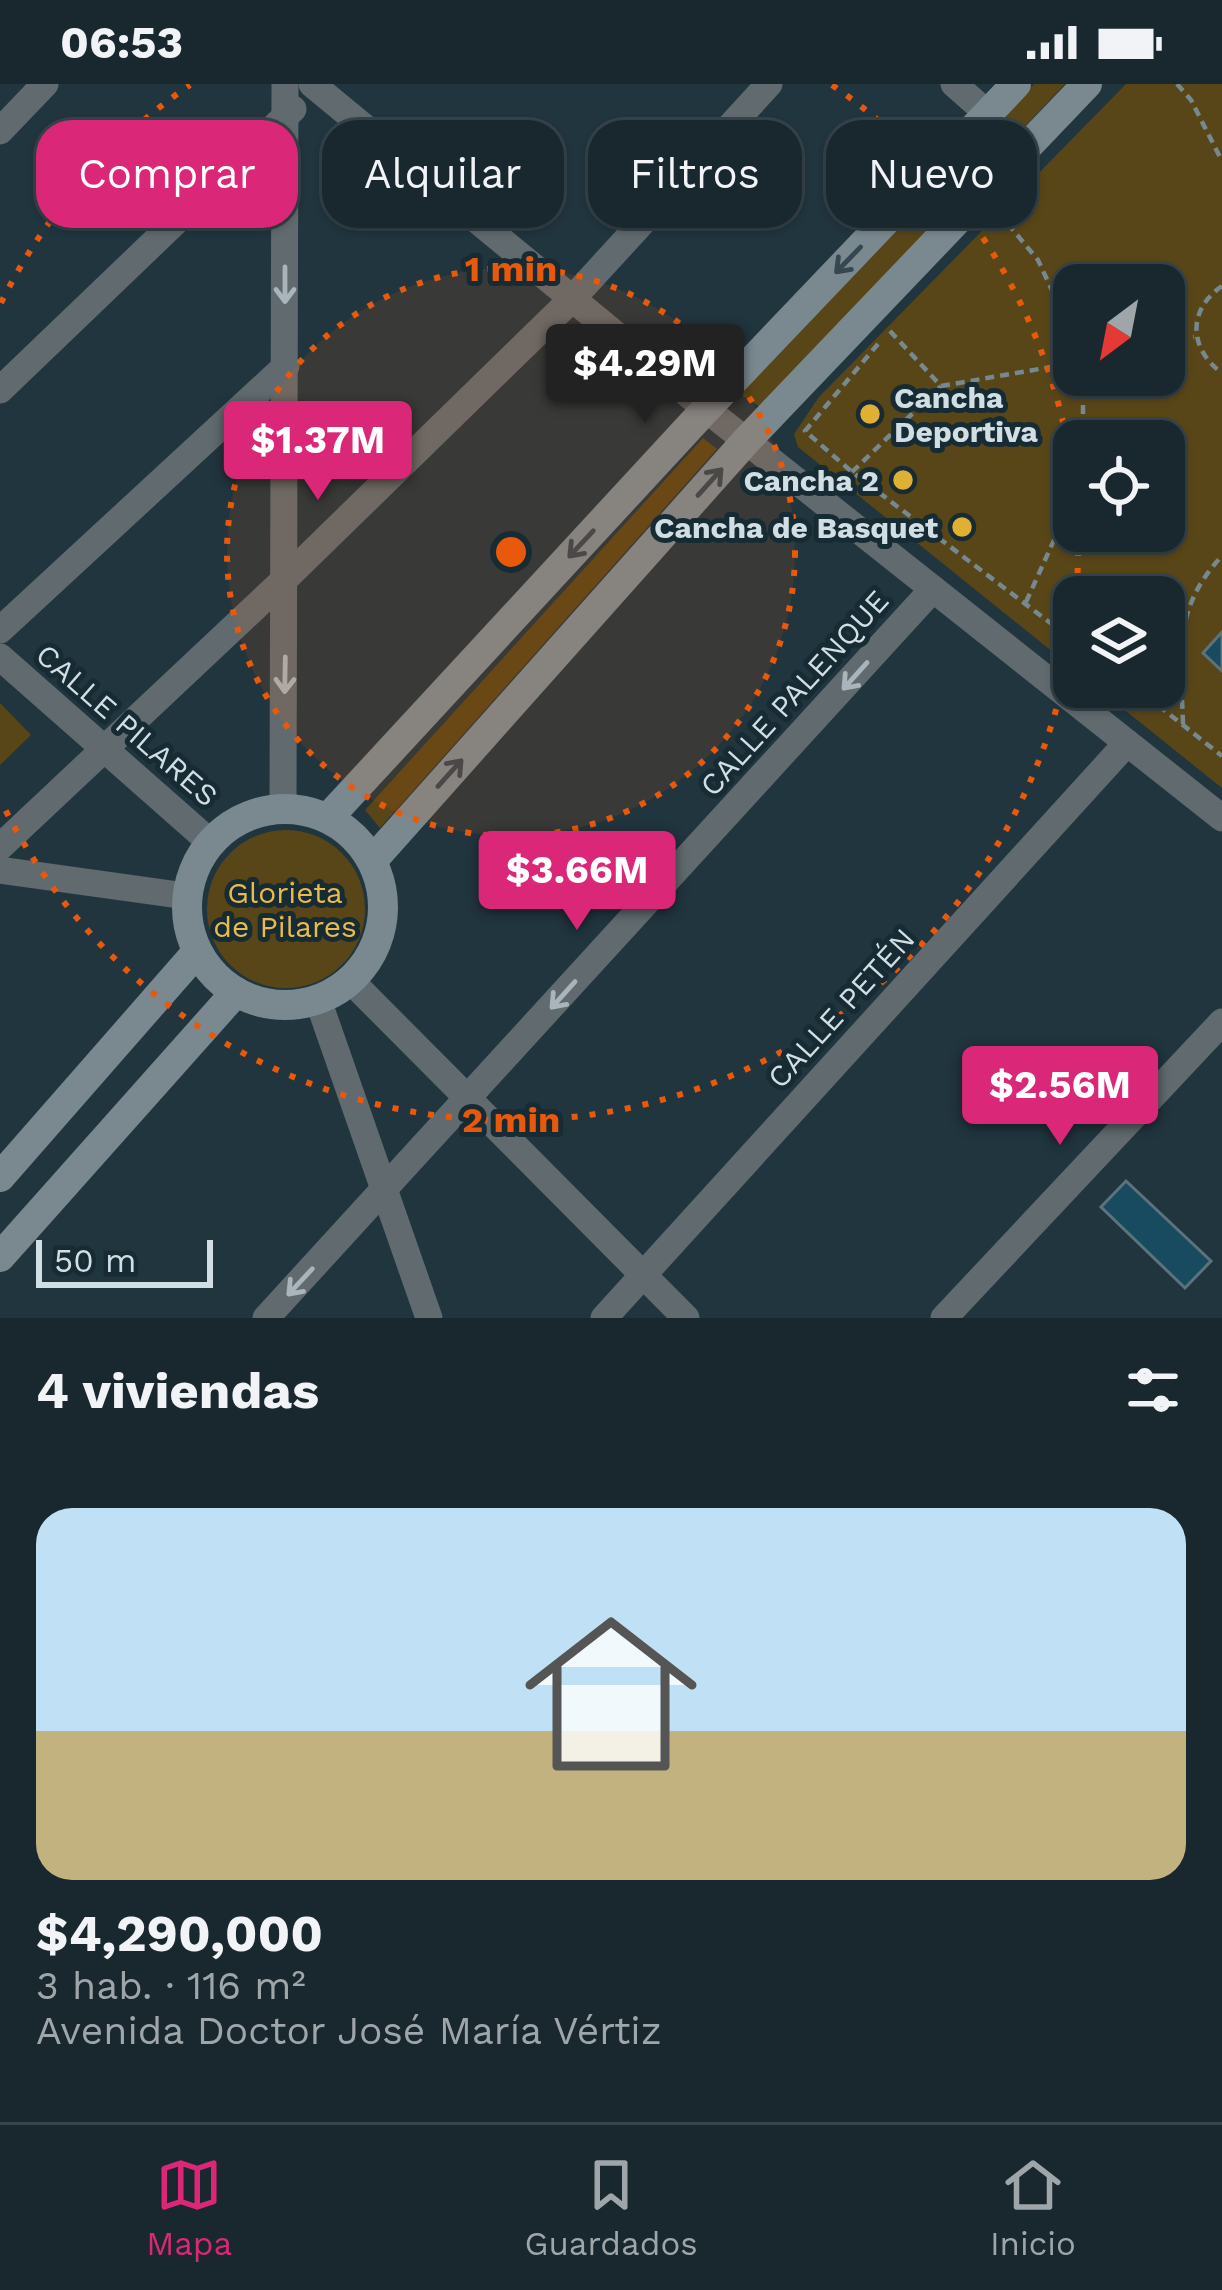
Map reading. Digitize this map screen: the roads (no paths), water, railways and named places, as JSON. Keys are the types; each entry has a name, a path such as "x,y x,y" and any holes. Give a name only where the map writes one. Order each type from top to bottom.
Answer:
{"main road":[{"path":"328,818 706,409 1016,84"},
{"path":"372,861 747,440 1087,84"},
{"path":"283,808 328,818 361,843 382,885 380,937 368,961 351,981 318,1000 262,1003 236,992 220,981 197,952 190,934 186,896 194,867 210,842 231,824 256,812 283,808"},
{"path":"0,1177 197,952"},
{"path":"0,1257 236,992"}],"street":[{"path":"0,130 45,84"},
{"path":"283,808 284,84"},
{"path":"0,847 286,578 572,299 769,84"},
{"path":"954,84 988,114"},
{"path":"0,390 314,85 706,409 1222,818"},
{"path":"0,630 286,366"},
{"name":"CALLE PALENQUE","path":"266,1318 934,589"},
{"name":"CALLE PILARES","path":"0,657 210,842"},
{"name":"CALLE PETÉN","path":"604,1318 1127,742"},
{"path":"0,871 186,896"},
{"path":"351,981 686,1318"},
{"path":"318,1000 429,1318"},
{"path":"944,1318 1222,1022"}],"place":[{"name":"Cancha Deportiva","path":"870,414"},
{"name":"Cancha 2","path":"903,480"},
{"name":"Cancha de Basquet","path":"962,527"}],"park label":[{"name":"Glorieta de Pilares","path":"285,909"}]}
